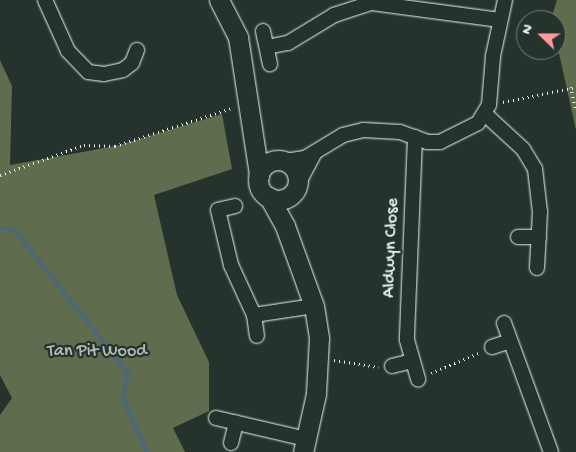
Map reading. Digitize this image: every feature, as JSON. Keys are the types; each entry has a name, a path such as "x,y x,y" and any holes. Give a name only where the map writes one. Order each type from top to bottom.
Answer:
{"street":[{"path":"45,0 68,52 88,72 104,74 123,70 132,63 137,50"},
{"path":"216,418 305,446 320,358 314,306 285,226 269,197 260,188 254,142 246,103 238,37 219,0"},
{"path":"259,175 266,164 305,158 343,135 363,130 383,129 415,136 427,142 440,142 478,123 487,110 500,20 505,0"},
{"path":"267,47 288,43 334,15 371,2 500,20"},
{"path":"263,31 270,64"},
{"path":"487,110 523,149 535,169 539,183 537,268"},
{"name":"Aldwyn Close","path":"415,136 407,340 418,379"},
{"path":"254,142 297,174 296,189 285,198 269,197"},
{"path":"285,226 296,189 315,152"},
{"path":"235,206 218,210 231,266 254,315 257,336"},
{"path":"518,237 539,237"},
{"path":"254,315 314,306"},
{"path":"504,323 551,452"},
{"path":"492,347 510,341"},
{"path":"392,366 412,362"},
{"path":"231,443 236,423"}],"path":[{"path":"487,110 576,87"},
{"path":"571,88 576,110"},
{"path":"0,175 84,145 116,146 246,103"},
{"path":"418,379 492,347"},
{"path":"320,358 386,368 392,366"}],"green space":[{"path":"557,0 576,0 576,130 560,60 566,60 566,10 554,10"},
{"name":"Tan Pit Wood","path":"0,60 12,86 10,165 116,146 222,114 232,169 154,195 177,295 209,362 209,411 173,428 185,452 0,452 0,415 12,398 0,375"}],"waterway":[{"path":"0,229 14,229 128,373 123,397 147,452"}]}
